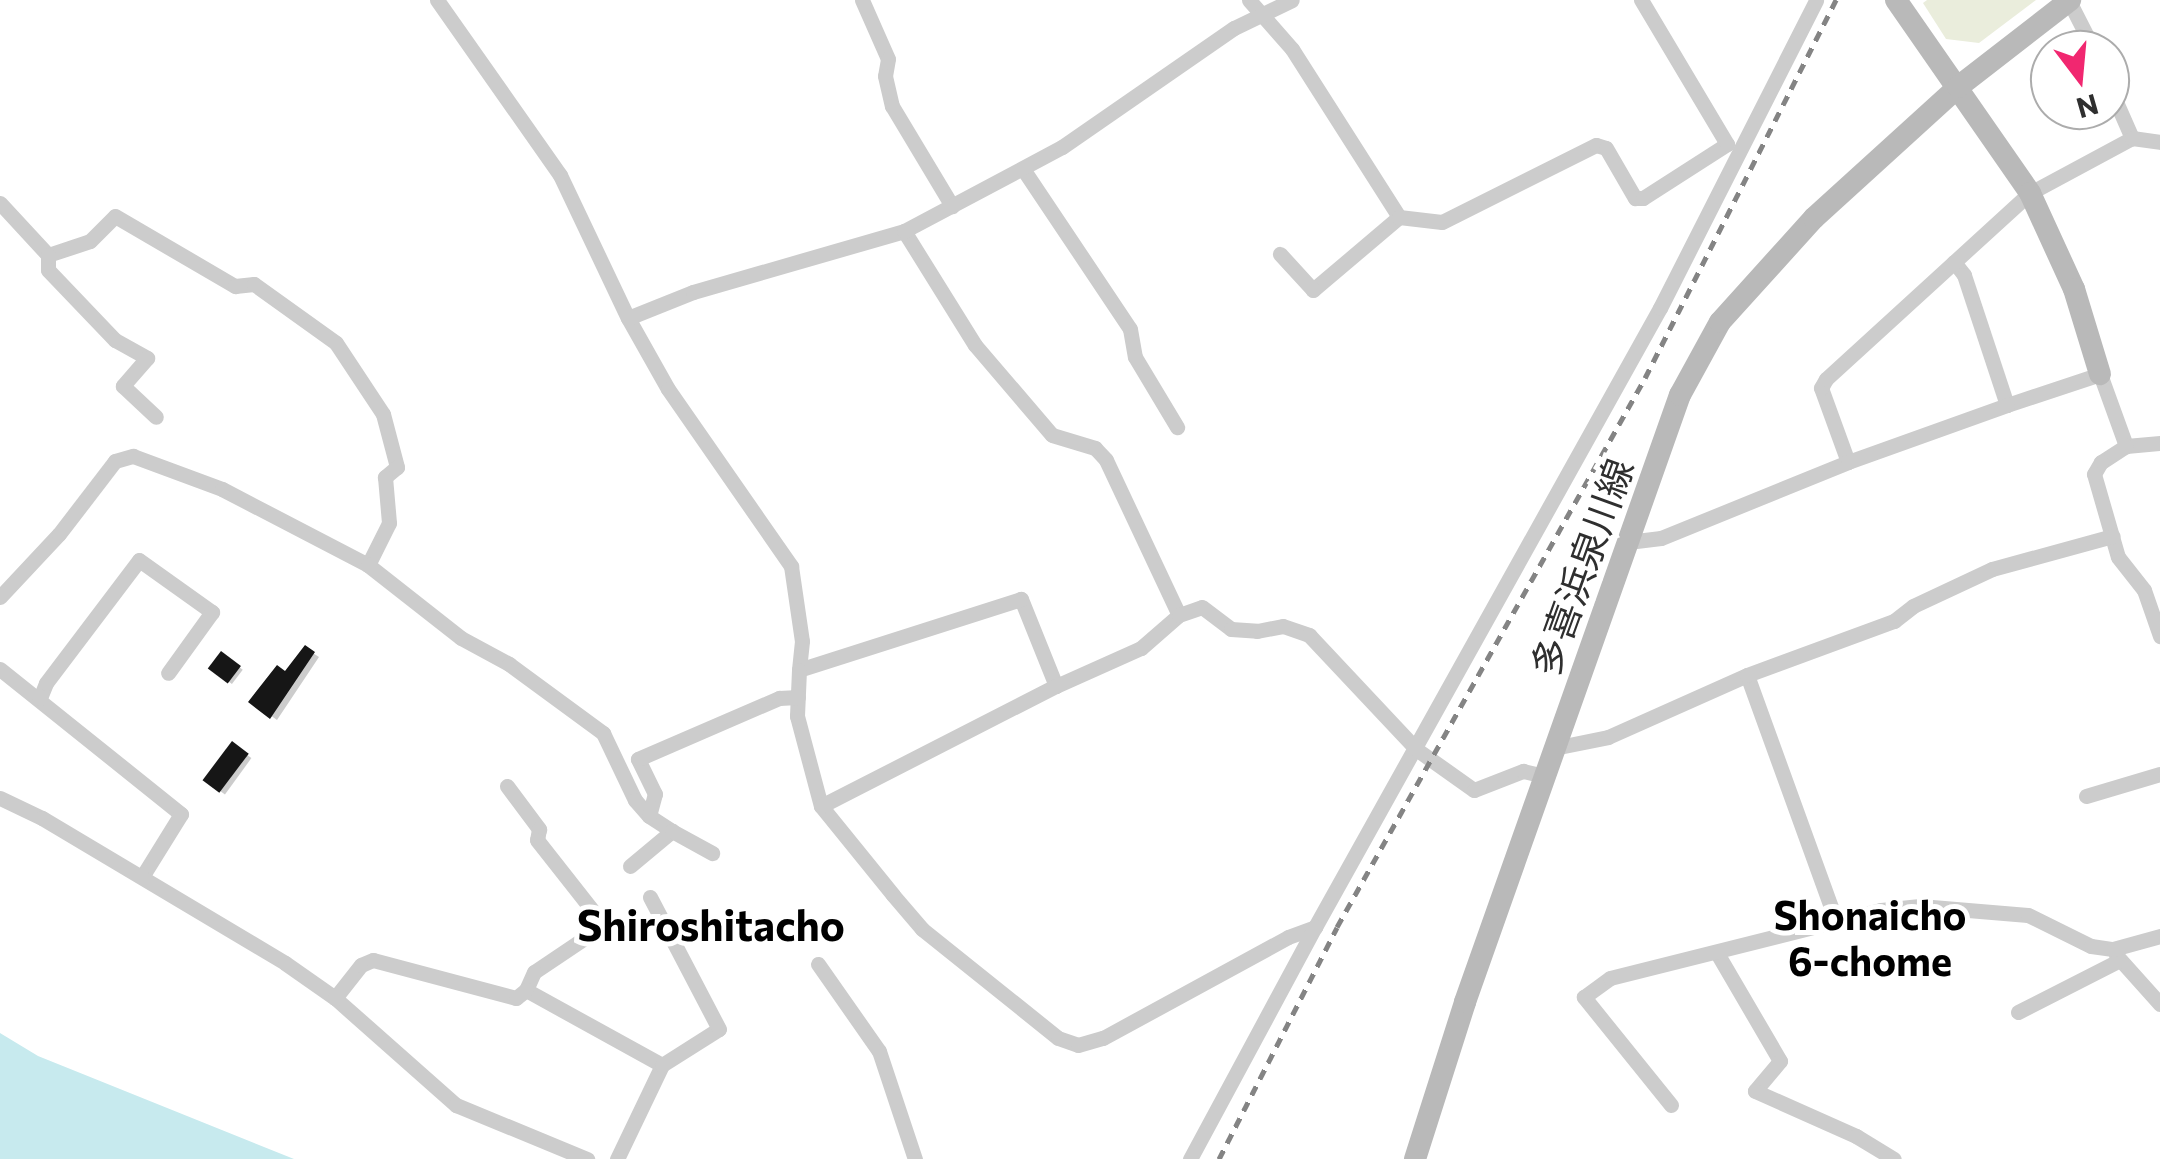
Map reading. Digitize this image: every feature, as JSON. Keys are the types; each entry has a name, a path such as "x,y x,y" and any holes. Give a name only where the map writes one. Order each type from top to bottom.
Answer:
{"main road":[{"name":"多喜浜泉川線","path":"1415,1159 1544,776 1680,395 1720,322 1776,255 1958,86 2070,0"},
{"path":"1903,2 2030,192 2074,289 2100,374"}],"street":[{"path":"437,0 560,175 628,318 668,389 791,566 802,641 797,716 821,806 922,929 1058,1038 1078,1046 1103,1038 1288,937 1316,928"},
{"path":"862,0 888,59 885,76 892,106 952,206"},
{"path":"628,318 692,292 904,231 1023,169 1254,7 1292,0"},
{"path":"1640,0 1736,160"},
{"path":"1190,1159 1736,160 1816,0"},
{"path":"2070,0 2084,30"},
{"path":"1254,7 1292,49 1400,216"},
{"path":"2128,130 2132,138"},
{"path":"1848,462 1821,388 2030,192 2132,138 2160,142"},
{"path":"1280,254 1313,290 1400,216 1442,222 1596,145 1606,148 1635,198 1643,198 1728,144"},
{"path":"1023,169 1130,328 1135,358 1177,427"},
{"path":"0,203 48,255 48,270 115,340 147,358 122,386 156,416"},
{"path":"48,255 90,241 116,216 235,286 254,284 336,343 384,414 397,466 386,476 389,523 368,565"},
{"path":"904,231 975,345 1052,436 1095,448 1106,460 1179,614"},
{"path":"1954,262 1964,275 2007,404"},
{"path":"1628,542 1661,538 1848,462 2100,374 2126,446"},
{"path":"2160,442 2126,446 2101,462 2094,474 2118,557 2144,590 2160,636"},
{"path":"0,597 59,534 115,461 133,456 222,489 368,565 461,638 509,664 603,733 635,800 649,816 712,854"},
{"path":"1554,748 1608,738 1747,675 1894,621 1914,606 1992,569 2113,536"},
{"path":"40,698 46,683 139,560 212,612 168,672"},
{"path":"799,670 1021,599 1056,686"},
{"path":"821,806 1056,686 1142,648 1179,614 1202,607 1231,629 1257,631 1283,626 1309,636 1416,749 1474,790 1524,770 1544,776"},
{"path":"0,669 181,814 142,877"},
{"path":"1747,675 1836,921"},
{"path":"649,816 655,794 638,758 779,698 798,696"},
{"path":"2086,796 2160,774"},
{"path":"335,998 361,965 373,960 516,998 526,990 534,972 604,925 537,840 540,829 507,786"},
{"path":"0,798 142,877 335,998 456,1105 586,1159"},
{"path":"630,866 672,831"},
{"path":"617,1159 662,1066 719,1029 650,897"},
{"path":"1670,1105 1584,998 1626,972 1717,953 1836,921 1920,906 2028,916 2115,955 2160,1004"},
{"path":"2018,1012 2115,955 2160,936"},
{"path":"1717,953 1780,1060 1754,1091 1856,1136 1894,1159"},
{"path":"818,964 879,1051 915,1159"},
{"path":"526,990 662,1066"}],"green space":[{"path":"2036,0 1979,43 1946,39 1923,3"}],"water":[{"path":"0,1033 38,1056 294,1159 0,1159"}],"building":[{"path":"305,645 315,652 270,719 248,702 277,665 285,671"},
{"path":"221,651 241,666 228,684 208,669"},
{"path":"232,741 249,754 219,793 203,780"}],"railway":[{"path":"1219,1159 1337,927 1645,378 1836,0"}],"district":[{"name":"Shiroshitacho","path":"711,924"},
{"name":"Shonaicho 6-chome","path":"1870,937"}]}
